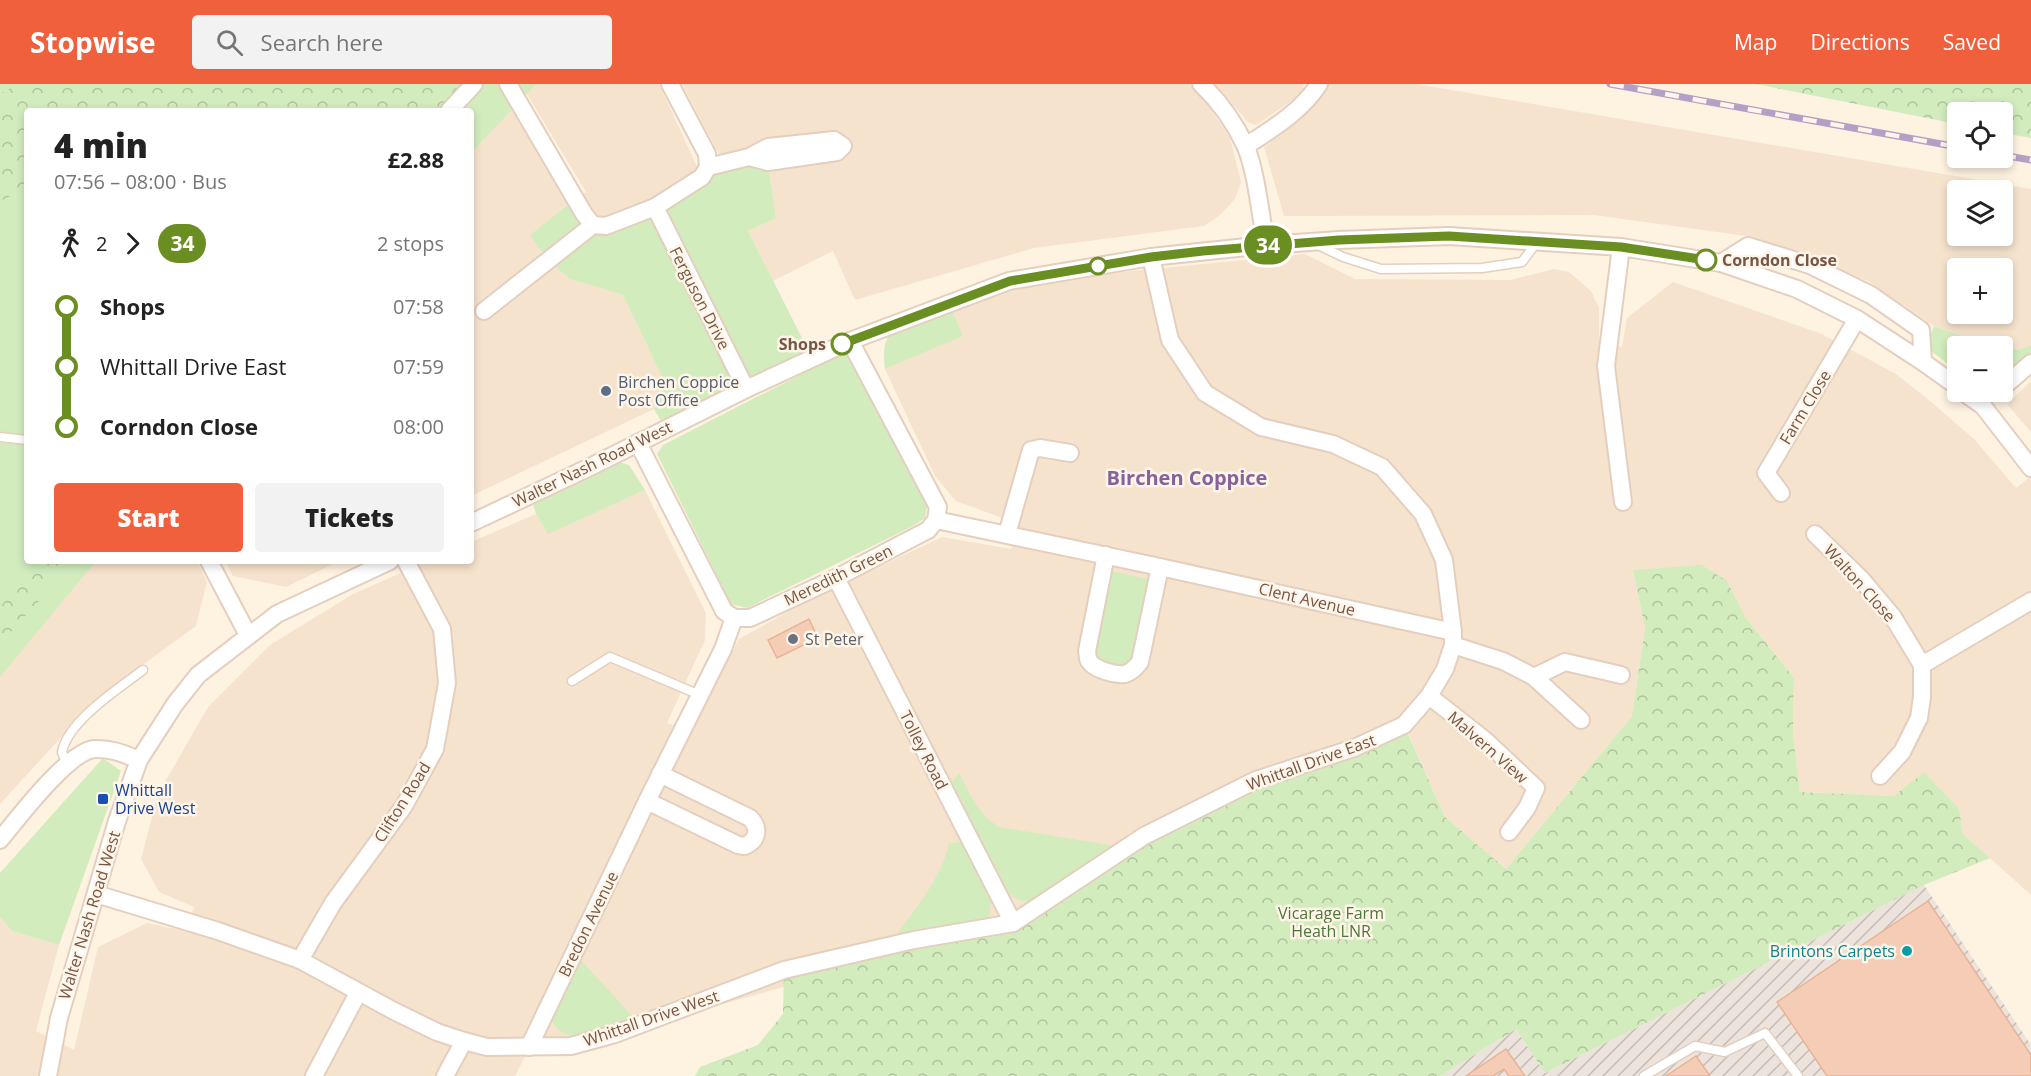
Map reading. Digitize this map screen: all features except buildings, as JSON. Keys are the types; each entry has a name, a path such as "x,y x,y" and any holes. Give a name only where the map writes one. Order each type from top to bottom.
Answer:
{"street":[{"path":"452,108 474,84"},
{"path":"508,84 584,214 593,225"},
{"path":"484,311 593,225 606,226 655,207 702,177 708,167 707,154 670,84"},
{"path":"1201,84 1228,117 1246,146 1266,245"},
{"path":"1246,146 1297,111 1318,84"},
{"path":"708,167 749,157"},
{"name":"Ferguson Drive","path":"655,207 746,389"},
{"name":"Walter Nash Road West","path":"474,522 850,341 1010,281 1151,257 1266,245 1449,236 1621,247 1690,256 1722,263 1797,289 1857,319 1947,379"},
{"path":"1722,263 1748,246 1810,265 1871,295 1921,330 1923,362"},
{"path":"1621,247 1606,366 1623,502"},
{"name":"Whittall Drive East","path":"1013,923 1144,836 1256,780 1354,748 1404,725 1429,696 1445,669 1453,639 1444,560 1423,514 1382,467 1333,444 1261,427 1205,393 1170,340 1151,257"},
{"name":"Farm Close","path":"1781,493 1766,473 1857,319"},
{"path":"850,341 938,507 936,520"},
{"path":"2013,379 2031,363"},
{"path":"1977,402 1983,406 2031,468"},
{"path":"1983,406 1988,402"},
{"path":"638,443 724,611 734,618"},
{"path":"1007,534 1031,450 1040,448 1070,453"},
{"name":"Clent Avenue","path":"936,520 1160,567 1453,639 1534,677 1581,720"},
{"name":"Meredith Green","path":"734,618 750,618 836,578 928,530 936,520"},
{"name":"Walton Close","path":"1815,534 1862,580 1893,617 1922,665"},
{"path":"1106,555 1087,651 1089,661 1098,668 1112,672 1125,674 1133,670 1140,662 1160,567"},
{"path":"212,564 248,635"},
{"name":"Walter Nash Road West","path":"48,1076 59,1018 117,821 139,760 175,704 198,675 277,614 384,564"},
{"name":"Clifton Road","path":"300,960 333,903 404,806 435,749 447,683 442,629 408,564"},
{"name":"Tolley Road","path":"836,578 1013,923"},
{"path":"1880,776 1902,752 1919,718 1922,665 2031,601"},
{"name":"Bredon Avenue","path":"530,1047 660,774 723,649 734,618"},
{"path":"1534,677 1564,662 1621,675"},
{"name":"Malvern View","path":"1429,696 1485,740 1536,788 1527,808 1509,832"},
{"path":"0,840 67,765 80,754 91,749 112,749 139,760"},
{"path":"647,801 738,845 745,846 755,838 756,824 750,818 660,774"},
{"name":"Whittall Drive West","path":"96,894 218,931 300,960 358,993 437,1032 487,1047 571,1046 615,1034 784,970 914,940 1013,923"},
{"path":"314,1076 358,993"},
{"path":"446,1076 464,1041"}],"lane":[{"path":"1311,242 1343,257 1381,269 1482,268 1522,262 1537,242"},
{"path":"0,437 24,440"},
{"path":"572,681 610,657 700,695"},
{"path":"67,765 62,752 68,735 102,702 143,670"},
{"path":"1644,1076 1695,1046 1725,1052 1765,1033 1798,1076"}],"shaded area":[{"path":"496,84 576,198 586,192 521,84 659,84 698,169 722,160 682,84 1189,84 1202,97 1230,138 1241,182 1235,199 1220,215 1204,226 1034,248 855,300 833,251 773,281 748,231 776,218 768,162 837,152 843,146 834,140 768,147 749,157 708,167 702,177 655,207 606,226 593,225 575,198 531,235 548,261 570,279 623,295 664,381 654,409 474,495 474,108"},
{"path":"1215,84 1303,84 1304,89 1293,100 1256,125 1248,122"},
{"path":"1328,84 1416,84 1978,180 1947,180 1947,246 2013,246 2013,186 2031,189 2031,345 2018,350 2013,349 2013,336 1962,336 1934,326 1868,281 1753,237 1594,215 1284,216 1264,147 1301,119"},
{"path":"1305,254 1355,279 1510,280 1554,269 1569,272 1591,291 1599,308 1599,343 1622,347 1627,318 1673,282 1822,334 1896,374 1974,439 2016,488 2031,476 2031,895 1963,834 1959,809 1894,796 1800,792 1793,735 1794,678 1746,618 1727,581 1633,571 1645,628 1632,716 1506,869 1445,817 1405,726 1013,923 615,1034 530,1047 515,1076 0,1076 0,917 12,931 59,945 36,1031 74,1050 98,947 147,923 185,931 194,907 159,892 141,859 158,794 208,707 270,645 353,594 421,564 474,564 474,541 536,514 548,533 645,490 706,613 705,640 667,723 690,732 739,639 811,599 942,537 1011,549 1019,524 956,501 935,476 885,369 962,336 952,310 1010,286 1050,279"},
{"path":"2031,381 2031,432 2007,404 2013,402 2013,398"},
{"path":"67,564 198,564 207,582 196,626 97,698 0,804 0,644"},
{"path":"227,564 333,564 286,587 233,576"},
{"path":"1924,885 2031,1045 2031,1076 1440,1076 1516,1029 1545,1073"}],"green space":[{"path":"0,84 536,84 474,150 474,108 24,108 24,564 94,564 0,677"},
{"path":"18,84 469,84 446,108 24,108 24,189 0,201 0,94"},
{"path":"1756,84 2031,84 2031,138 2013,135 2013,102 1947,102 1947,122"},
{"path":"768,163 776,218 748,231 812,358 665,428 654,409 664,381 623,295 570,279 548,261 530,235 576,198 606,226 708,167"},
{"path":"952,310 963,336 885,369 885,344 892,332"},
{"path":"1934,326 1962,336 1947,336 1947,363 1931,351 1930,337"},
{"path":"2031,345 2031,352 2013,369 2013,349 2018,350"},
{"path":"839,355 846,355 853,361 928,500 925,518 747,608 731,604 657,454 663,445"},
{"path":"619,462 629,465 645,490 548,534 533,504"},
{"path":"32,564 68,564 0,644 0,608"},
{"name":"Vicarage Farm Heath LNR","path":"1702,565 1727,581 1746,618 1794,678 1793,735 1800,792 1894,796 1924,772 1959,809 1963,834 1990,858 1924,885 1545,1073 1516,1029 1440,1076 695,1076 700,1067 758,1045 783,1014 784,970 1013,923 1144,836 1404,725 1445,817 1506,869 1632,716 1645,628 1633,570"},
{"path":"1110,571 1149,579 1133,661 1124,667 1101,662 1095,658 1093,651"},
{"path":"103,758 121,771 59,945 12,931 0,917 0,873"},
{"path":"959,773 980,810 999,827 1115,846 1032,902 1022,901 1010,895 952,782"},
{"path":"965,842 992,894 989,917 979,924 893,940 933,882 949,843"},
{"path":"578,957 635,1019 589,1035 567,1034 558,1029 551,1019"}],"railway":[{"path":"1610,84 1947,145"},
{"path":"2013,157 2031,160"}],"bus line":[{"name":"34","path":"842,344 1010,281 1151,257 1203,251 1339,240 1449,236 1621,247 1706,260"}],"place":[{"name":"Corndon Close","path":"1706,260"},
{"name":"Shops","path":"842,344"},
{"name":"Birchen Coppice Post Office","path":"606,391"},
{"name":"St Peter","path":"793,639"},
{"name":"Whittall Drive West","path":"103,799"},
{"name":"Brintons Carpets","path":"1907,951"}],"district":[{"name":"Birchen Coppice","path":"1187,477"}]}
